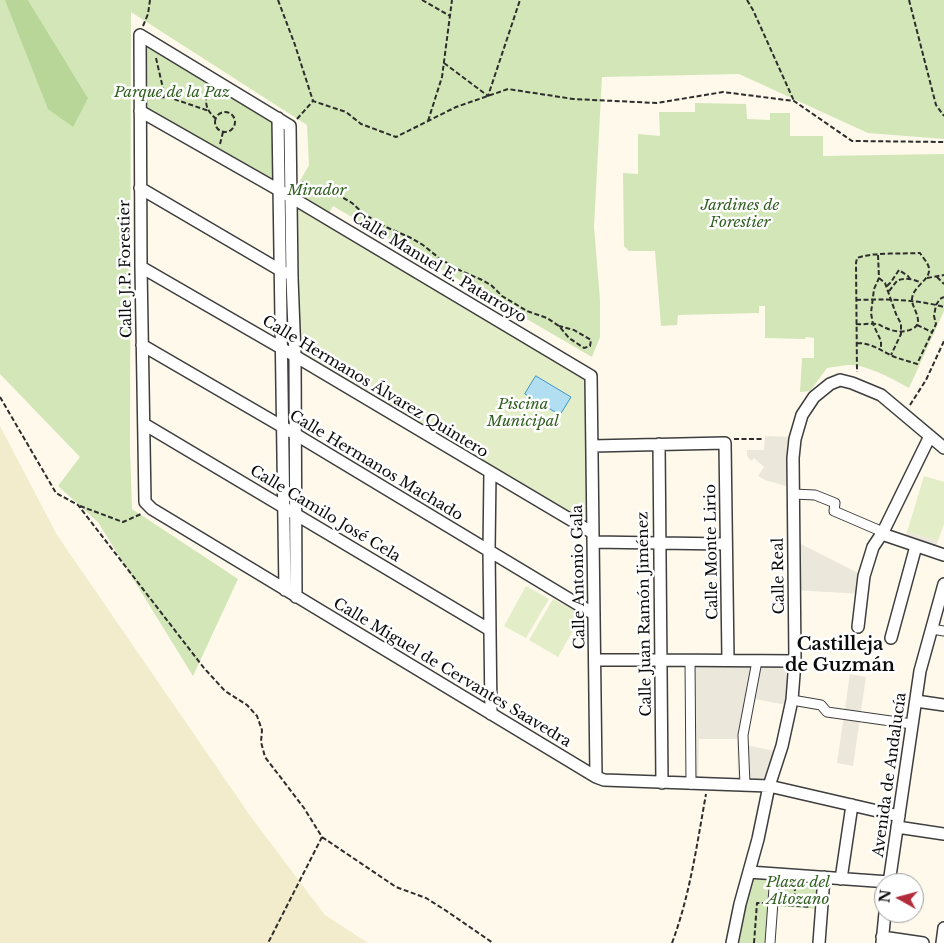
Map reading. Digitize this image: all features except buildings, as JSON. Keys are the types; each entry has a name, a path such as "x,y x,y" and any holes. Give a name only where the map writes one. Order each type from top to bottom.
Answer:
{"street":[{"path":"140,35 290,126 295,356 296,597"},
{"name":"Calle J.P. Forestier","path":"140,35 142,345 149,506"},
{"name":"Calle Manuel E. Patarroyo","path":"140,112 291,197 591,376"},
{"path":"278,118 285,590"},
{"path":"140,188 292,278"},
{"name":"Calle Hermanos Álvarez Quintero","path":"141,267 282,348 490,472 593,538"},
{"name":"Calle Hermanos Machado","path":"142,345 295,434 594,614"},
{"name":"Calle Antonio Gala","path":"591,376 596,777"},
{"name":"Calle Real","path":"732,943 769,786 782,746 792,700 795,661 793,458 795,439 802,415 814,397 830,384 840,380 857,385"},
{"path":"857,385 881,395 944,448"},
{"name":"Calle Camilo José Cela","path":"144,424 490,630"},
{"path":"858,627 865,572 873,548 883,533 930,436"},
{"path":"592,446 725,443"},
{"name":"Calle Monte Lirio","path":"725,443 728,660"},
{"name":"Calle Juan Ramón Jiménez","path":"658,444 662,782"},
{"path":"490,472 491,714"},
{"path":"793,494 815,494 835,503 834,511 916,546 944,554"},
{"name":"Calle Miguel de Cervantes Saavedra","path":"149,506 296,597 596,777 604,780 769,786 852,805 898,822 944,834"},
{"path":"593,538 660,543 726,544"},
{"path":"891,638 916,546"},
{"name":"Avenida de Andalucía","path":"890,873 920,671 944,584"},
{"path":"932,629 944,631"},
{"path":"595,660 795,661"},
{"path":"690,660 690,784"},
{"path":"745,785 743,735 757,661"},
{"path":"792,700 821,705 827,712 912,724"},
{"path":"916,701 944,705"},
{"path":"841,879 852,805"},
{"path":"750,872 874,882"},
{"path":"770,943 775,874"},
{"path":"819,943 824,877"},
{"path":"884,923 882,940 923,943"},
{"path":"942,943 944,928"}],"path":[{"path":"140,35 148,14 150,0"},
{"path":"278,0 313,101"},
{"path":"422,0 450,16"},
{"path":"428,121 442,77 452,0"},
{"path":"488,96 520,0"},
{"path":"747,0 794,102"},
{"path":"909,0 936,104 944,116"},
{"path":"158,46 156,55 166,97"},
{"path":"444,63 488,96"},
{"path":"208,111 206,96 213,79"},
{"path":"313,101 346,112 361,124 396,137 456,107 508,89 574,99 657,103 722,92 794,102 852,141 944,142"},
{"path":"140,99 166,97 183,102 208,111 216,119 217,128 223,132 229,131 234,127 234,118 229,114 223,113 216,119"},
{"path":"290,126 313,101"},
{"path":"857,385 857,258 860,256 920,253 929,271 927,278"},
{"path":"878,255 879,278 874,289 871,313 873,324 881,341 881,349"},
{"path":"887,287 899,270 908,276 910,280"},
{"path":"856,324 878,324 887,329 901,332 915,328 917,325 917,311 912,301 913,294 917,287 927,278 944,275"},
{"path":"936,277 944,284"},
{"path":"879,278 887,287 901,324 901,334 891,355"},
{"path":"889,292 898,280 917,280 921,283"},
{"path":"857,343 864,343 917,364 936,324 934,316 936,305 944,297"},
{"path":"856,300 890,299 944,307"},
{"path":"917,325 932,332"},
{"path":"558,326 580,332 591,340 590,346 584,348 573,341 558,326"},
{"path":"905,414 926,380 944,341"},
{"path":"0,397 56,493 78,505 123,522 149,506"},
{"path":"725,443 731,439 764,438"},
{"path":"78,505 204,668 225,691 247,705 257,716 262,730 261,742 265,757 304,808 322,837 396,887 426,898 493,943"},
{"path":"672,943 680,922 690,882 708,784"},
{"path":"268,943 322,837"},
{"path":"794,906 796,875"},
{"path":"754,943 757,903 821,908"}],"shaded area":[{"path":"0,426 57,535 251,817 325,915 368,943 0,943"},
{"path":"765,436 795,437 793,488 765,480 758,476 764,467 754,458 751,461 747,456 747,450 764,450"},
{"path":"907,532 938,541 934,551 904,542"},
{"path":"793,540 864,576 862,594 794,590"},
{"path":"690,660 795,661 791,706 755,699 746,745 780,752 769,786 738,785 737,739 699,739 698,784 691,784"},
{"path":"850,674 866,677 853,766 837,763"}],"green space":[{"name":"Mirador","path":"0,0 5,0 88,98 28,0 944,0 944,139 868,133 739,74 602,77 594,227 600,300 600,337 592,357 333,206 326,218 291,197 309,165 307,125 131,12 130,451 132,509 238,579 193,676 98,522 58,486 80,457 0,374"},
{"path":"5,0 28,0 88,98 73,127 48,109"},
{"name":"Parque de la Paz","path":"140,35 278,118 279,190 140,111"},
{"name":"Jardines de Forestier","path":"695,103 746,104 747,119 770,120 770,113 790,113 790,136 823,136 823,156 944,154 944,311 909,388 873,370 848,365 827,368 810,391 800,392 802,358 814,358 814,338 765,338 765,306 759,306 759,313 678,315 677,325 661,326 655,251 629,251 624,246 623,173 638,174 638,134 660,136 659,112 695,112"},
{"name":"Piscina Municipal","path":"291,197 591,376 593,533 295,356"},
{"path":"924,476 944,482 944,524 938,541 907,532"},
{"path":"526,586 549,599 526,638 504,626"},
{"path":"553,599 582,615 558,657 529,640"},
{"name":"Plaza del Altozano","path":"749,872 824,877 821,909 773,906 770,943 732,943"}],"water":[{"path":"536,376 571,397 560,415 525,394"}],"district":[{"name":"Castilleja de Guzmán","path":"840,655"}]}
